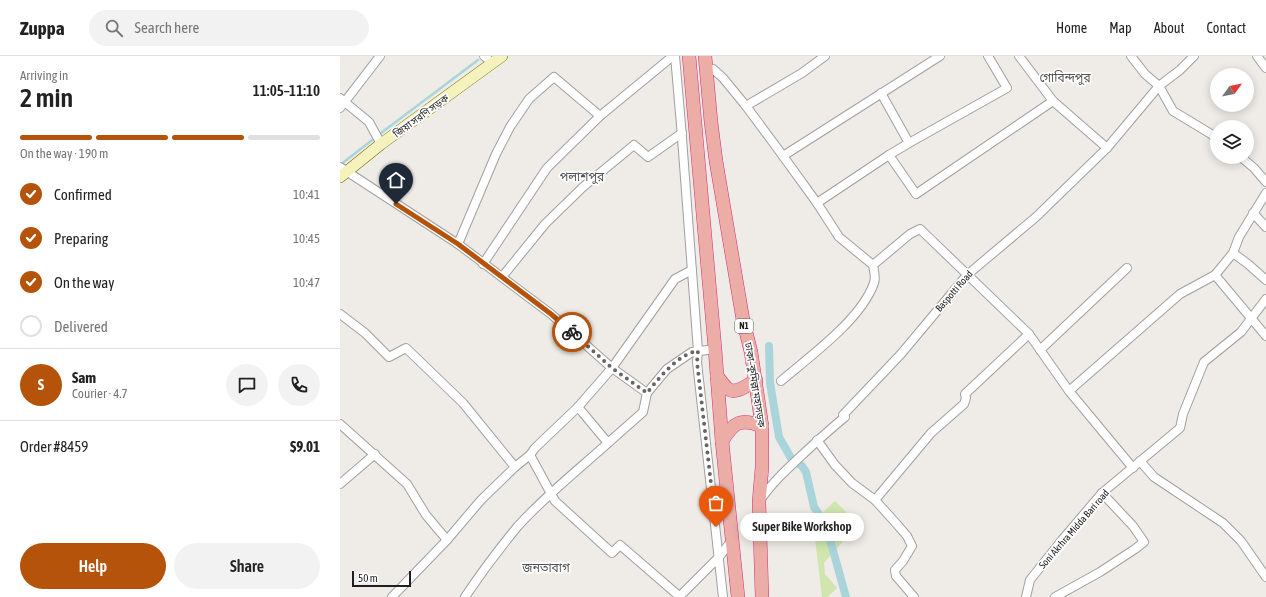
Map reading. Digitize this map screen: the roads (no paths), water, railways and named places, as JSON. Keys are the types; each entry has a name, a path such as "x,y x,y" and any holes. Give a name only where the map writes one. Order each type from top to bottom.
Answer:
{"highway":[{"path":"689,56 722,441 738,597"},
{"name":"ঢাকা–কুমিল্লা মহাসড়ক","path":"705,56 716,161 743,320 756,380 762,426 762,467 759,502 762,597"},
{"path":"713,63 716,161"},
{"path":"717,376 728,389 733,391 739,390 756,380"},
{"path":"722,441 732,426 742,422 750,422 762,426"}],"main road":[{"name":"জিয়া সরণি সড়ক","path":"342,172 502,56"}],"street":[{"path":"380,56 342,103 369,122 381,144"},
{"path":"484,56 493,63"},
{"path":"483,264 547,168 600,116 674,56"},
{"path":"674,56 682,133 698,351 697,362 723,597"},
{"path":"746,106 802,72 825,56"},
{"path":"783,156 940,56"},
{"path":"817,203 909,143 1007,88 988,56"},
{"path":"1019,56 1053,101 1107,148"},
{"path":"1130,56 1145,74 1159,86 1173,111 1210,133"},
{"name":"Baspotti Road","path":"759,502 767,490 789,467 844,417 843,415 901,354 966,275 1036,217 1107,148 1159,86 1180,70 1194,56"},
{"path":"1257,56 1266,68"},
{"path":"713,63 783,156 817,203 839,237 873,265 875,282 866,300 842,328 781,381"},
{"path":"458,244 496,154 510,128 529,99 554,77 600,116"},
{"path":"881,93 909,143"},
{"path":"890,155 916,194 1053,101"},
{"path":"502,278 545,224 583,187 634,145 648,157 682,133"},
{"path":"1250,164 1266,182"},
{"path":"342,172 458,244 551,314 612,368 647,393"},
{"path":"1069,391 1180,294 1214,274 1233,253 1239,237 1266,193"},
{"path":"1253,212 1266,227"},
{"path":"873,265 910,234 920,229 1028,334 1069,391 1133,468"},
{"path":"1233,253 1266,280"},
{"path":"1040,350 1127,268"},
{"path":"392,597 447,540 481,500 515,467 530,455 535,448 578,407 612,368 675,279 692,270"},
{"path":"1214,274 1266,336"},
{"name":"Soni Akrhra Midda Bari road","path":"1026,597 1030,580 1102,493 1180,428 1183,414 1204,362 1240,332 1266,299"},
{"path":"340,314 365,334 389,357 406,348 464,403 515,467"},
{"path":"875,500 931,433 964,404 966,398 965,394 1028,334"},
{"path":"464,597 484,568 519,526 551,494 642,412 647,393 667,369 692,352 715,349"},
{"path":"578,407 608,443"},
{"path":"340,424 407,484 426,515 447,540"},
{"path":"817,440 835,465 852,483 875,500 907,536 912,546 903,561 895,570 896,576 914,597"},
{"path":"340,484 375,454"},
{"path":"530,455 555,501 612,553 620,545 679,597 719,557 732,540"},
{"path":"1140,462 1154,477 1223,523 1241,542 1266,577"},
{"path":"1055,597 1100,572 1144,542 1133,526 1102,493"}],"waterway":[{"path":"340,165 478,60"},
{"path":"769,346 770,383 779,437 791,458 802,466 806,472 814,507 826,525 846,597"}],"place":[{"name":"Super Bike Workshop","path":"716,527"}],"district":[{"name":"গোবিন্দপুর","path":"1065,78"},
{"name":"পলাশপুর","path":"582,177"},
{"name":"জনতাবাগ","path":"546,568"}]}
